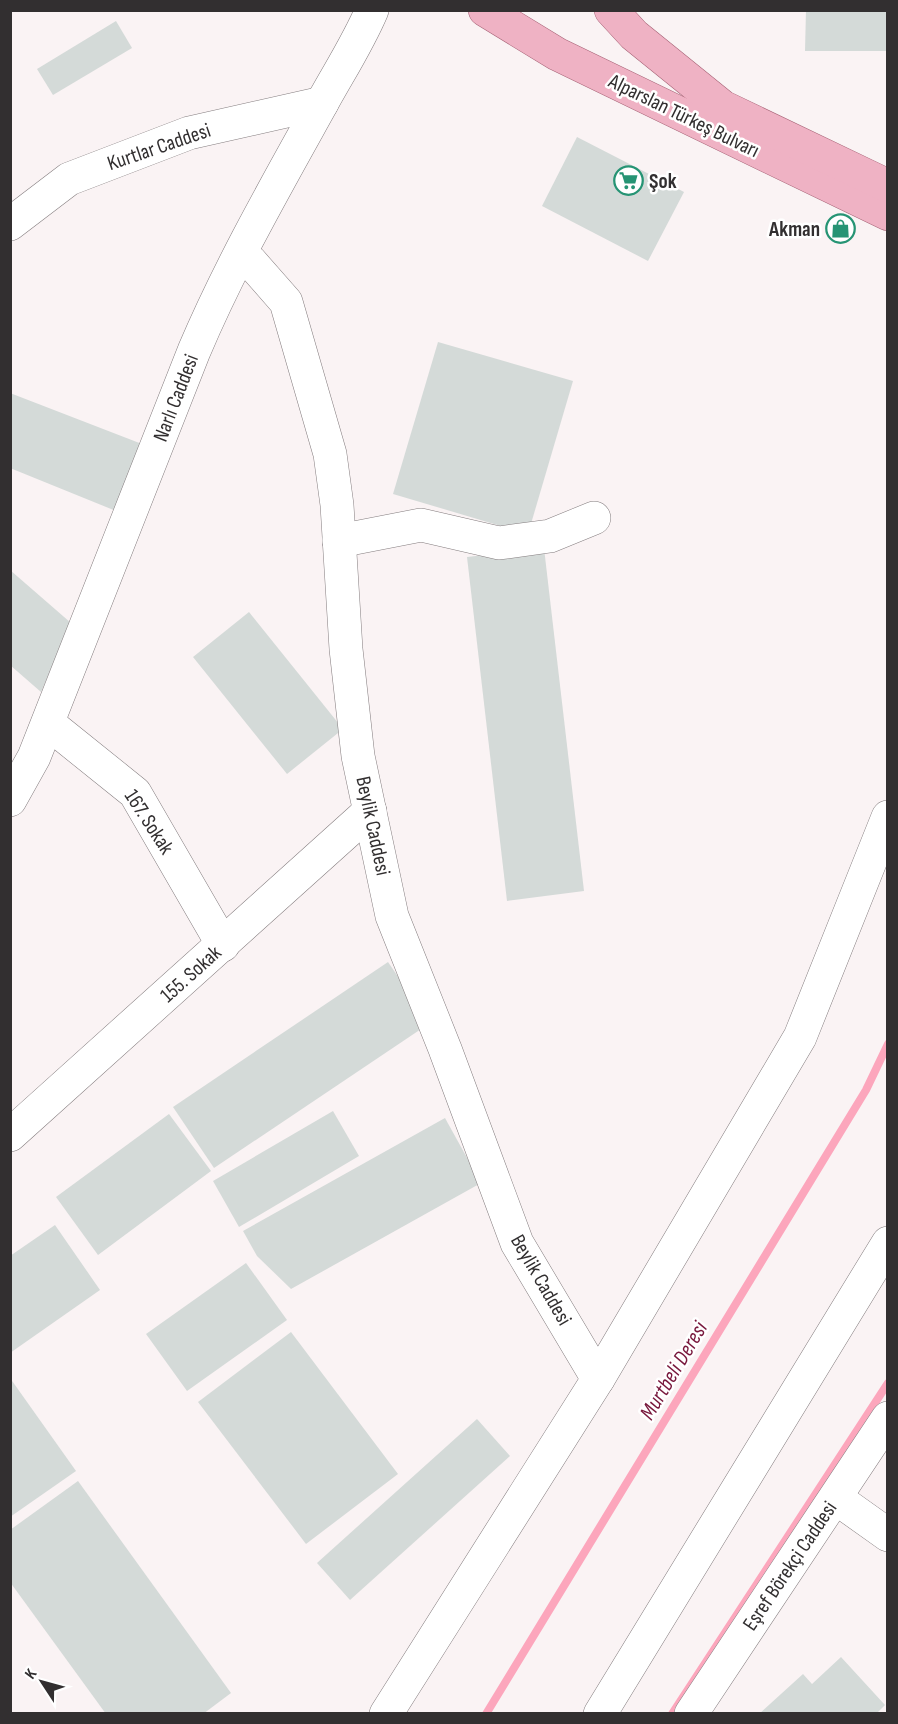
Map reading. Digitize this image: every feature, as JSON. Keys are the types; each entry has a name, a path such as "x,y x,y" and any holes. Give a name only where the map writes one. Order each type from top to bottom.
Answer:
{"main road":[{"name":"Alparslan Türkeş Bulvarı","path":"485,10 556,54 888,214"},
{"name":"Alparslan Türkeş Bulvarı","path":"612,10 634,35 723,107 888,186"}],"street":[{"name":"Narlı Caddesi","path":"10,800 34,756 48,723 216,298 361,35 372,10"},
{"name":"Kurtlar Caddesi","path":"10,224 69,179 189,133 322,103"},
{"name":"Beylik Caddesi","path":"238,259 250,261 286,302 330,454 339,541 346,648 358,756 392,916 446,1049 517,1243 598,1379"},
{"path":"339,541 422,525 499,543 550,536 594,518"},
{"name":"167. Sokak","path":"48,723 135,793 224,945"},
{"name":"155. Sokak","path":"10,1135 370,812"},
{"path":"386,1713 598,1379 800,1037 888,817"},
{"path":"600,1713 888,1243"},
{"name":"Eşref Börekçi Caddesi","path":"691,1713 888,1418"},
{"path":"836,1498 888,1535"}],"building":[{"path":"806,10 888,10 888,51 805,51"},
{"path":"116,21 132,48 53,95 37,69"},
{"path":"577,137 684,192 648,261 542,206"},
{"path":"438,342 573,381 528,534 393,494"},
{"path":"10,393 142,444 116,511 10,468"},
{"path":"544,548 584,891 507,901 467,557"},
{"path":"10,570 71,623 41,692 10,665"},
{"path":"249,612 343,729 287,774 193,657"},
{"path":"388,962 430,1023 214,1168 173,1107"},
{"path":"333,1111 359,1156 239,1227 213,1181"},
{"path":"169,1114 211,1171 98,1255 56,1197"},
{"path":"445,1118 481,1183 291,1289 257,1256 243,1231"},
{"path":"55,1225 100,1290 10,1353 10,1256"},
{"path":"246,1263 287,1320 187,1391 146,1334"},
{"path":"291,1332 398,1474 306,1544 198,1402"},
{"path":"10,1378 76,1471 10,1517"},
{"path":"477,1419 510,1456 350,1600 317,1563"},
{"path":"78,1481 231,1693 203,1714 106,1714 10,1582 10,1530"},
{"path":"841,1657 885,1705 876,1714 759,1714 803,1674 812,1684"}],"waterway":[{"name":"Murtbeli Deresi","path":"486,1714 866,1090 888,1044"},
{"path":"672,1714 888,1383"}],"place":[{"name":"Şok","path":"628,181"},
{"name":"Akman","path":"841,229"}]}
